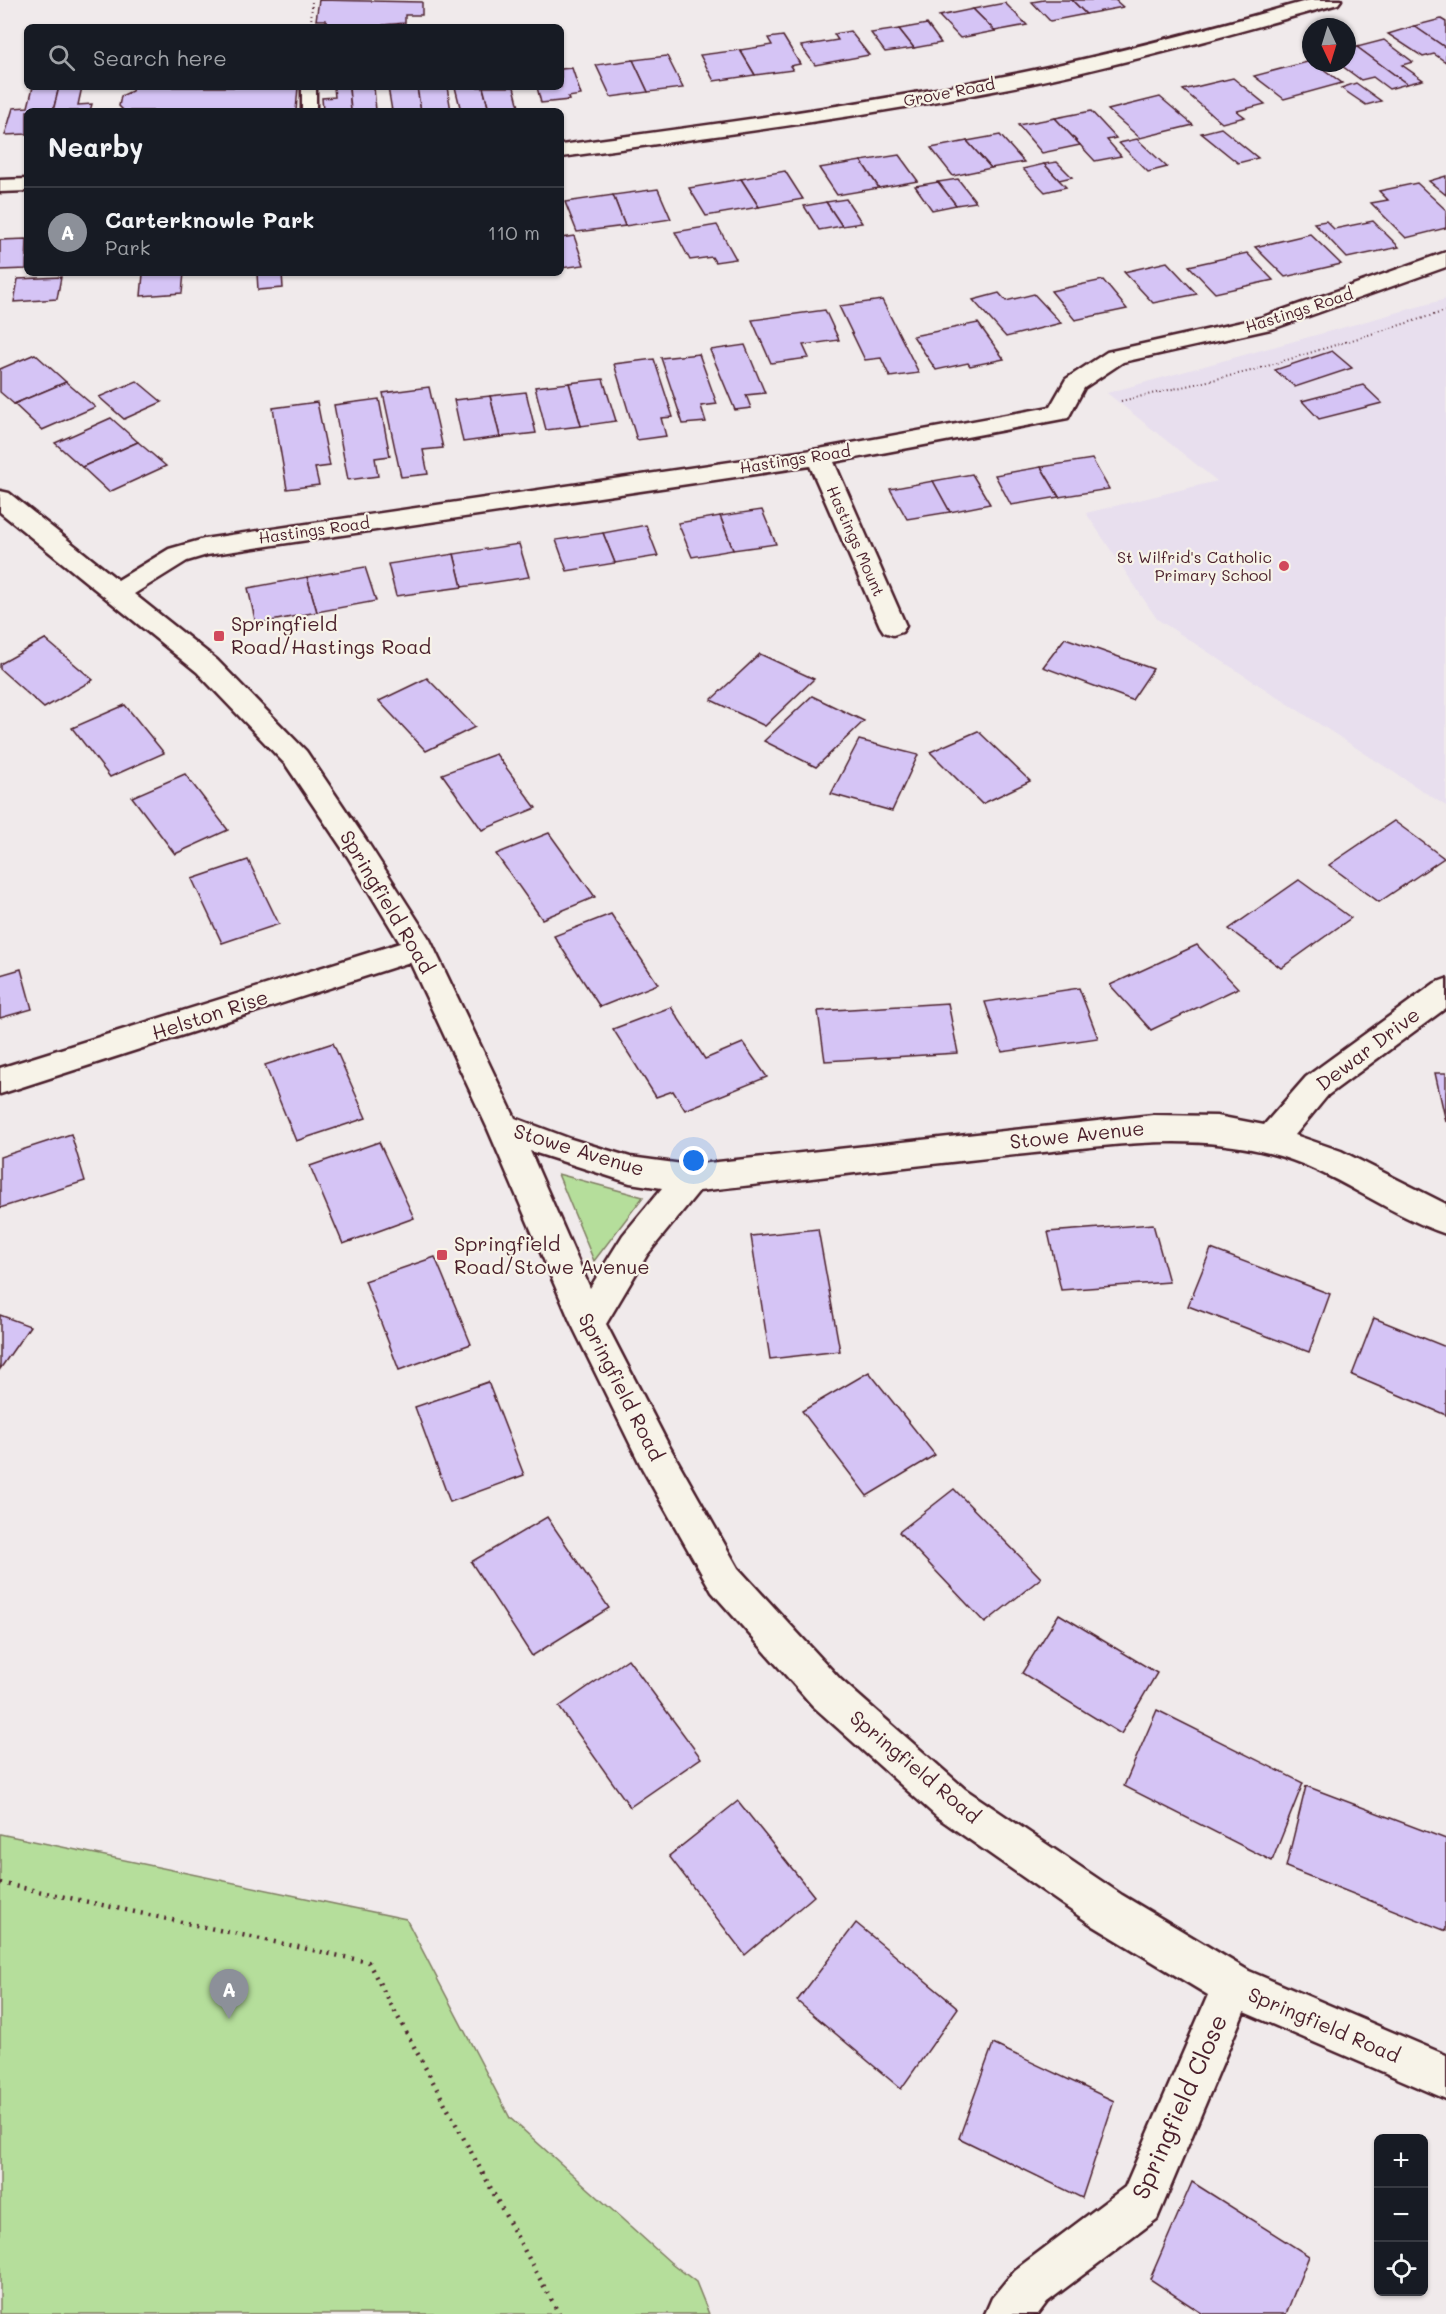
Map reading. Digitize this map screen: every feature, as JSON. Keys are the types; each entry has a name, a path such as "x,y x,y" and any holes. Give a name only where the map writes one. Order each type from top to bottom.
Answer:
{"street":[{"name":"Grove Road","path":"564,151 808,117 966,90 1112,58 1331,0"},
{"path":"0,186 24,185"},
{"name":"Hastings Road","path":"118,592 178,555 204,547 819,457 1059,412 1074,384 1115,357 1267,323 1446,259"},
{"name":"Hastings Mount","path":"819,457 894,626"},
{"name":"Springfield Road","path":"4,508 118,592 207,666 296,758 358,850 419,948 504,1127 588,1323 655,1456 725,1580 826,1693 951,1803 1107,1910 1234,1986 1446,2077"},
{"name":"Helston Rise","path":"0,1082 419,948"},
{"name":"Dewar Drive","path":"1271,1140 1317,1086 1446,991"},
{"name":"Stowe Avenue","path":"504,1127 565,1151 630,1170 690,1179 993,1143 1153,1128 1217,1129 1271,1140 1329,1160 1446,1220"},
{"path":"588,1323 635,1245 690,1179"},
{"name":"Springfield Close","path":"1008,2314 1031,2286 1141,2203 1234,1986"}],"lane":[{"path":"309,90 309,108"}],"path":[{"path":"311,24 312,0"},
{"path":"0,1883 368,1962 559,2314"}],"shaded area":[{"name":"St Wilfrid's Catholic Primary School","path":"1446,299 1446,806 1157,619 1086,513 1217,481 1107,393"}],"green space":[{"path":"558,1174 643,1197 594,1261"},
{"path":"0,1834 406,1919 510,2118 670,2262 696,2282 709,2314 0,2314"}],"building":[{"path":"319,0 422,2 422,15 405,15 405,23 327,24 326,20 316,20"},
{"path":"1072,0 1086,14 1050,21 1032,2"},
{"path":"1072,0 1115,0 1123,7 1086,14"},
{"path":"1005,3 1027,25 995,31 973,9"},
{"path":"973,9 995,31 960,38 939,16"},
{"path":"1441,19 1446,22 1446,48 1414,26"},
{"path":"927,24 941,43 914,48 899,29"},
{"path":"1414,26 1446,48 1446,62 1434,54 1423,57 1388,34"},
{"path":"899,29 914,48 885,52 871,33"},
{"path":"850,31 869,55 815,65 801,46 838,40 834,34"},
{"path":"783,36 800,64 790,66 793,70 755,75 740,50 772,45 768,38"},
{"path":"1384,40 1413,62 1402,65 1423,80 1407,84 1357,47"},
{"path":"1356,47 1407,84 1389,89 1373,77 1361,80 1350,72 1356,72"},
{"path":"740,50 755,75 714,81 700,55"},
{"path":"667,56 683,88 648,92 633,60"},
{"path":"633,60 648,92 611,97 596,65"},
{"path":"1302,63 1302,72 1327,72 1342,83 1284,99 1254,76"},
{"path":"572,68 581,95 568,97 569,100 541,103 538,90 564,90 564,69"},
{"path":"1233,78 1265,104 1237,111 1245,117 1222,123 1183,90"},
{"path":"1356,83 1381,101 1366,105 1341,88"},
{"path":"32,90 58,90 54,108 24,108 24,134 5,135 13,108 28,107"},
{"path":"58,90 81,90 78,105 92,104 91,108 54,108"},
{"path":"298,90 296,108 121,108 119,106 121,96 132,91"},
{"path":"334,90 349,90 351,108 323,108 322,98 335,97"},
{"path":"349,90 374,90 376,108 351,108"},
{"path":"388,90 418,90 420,108 392,108"},
{"path":"418,90 448,90 450,108 420,108"},
{"path":"456,90 484,90 488,108 460,108"},
{"path":"484,90 515,90 519,107 488,108"},
{"path":"1160,97 1193,125 1140,138 1108,110"},
{"path":"1091,111 1116,138 1107,140 1121,156 1095,161 1055,118"},
{"path":"1055,118 1080,145 1042,153 1018,125"},
{"path":"1221,128 1258,158 1238,163 1201,133"},
{"path":"1000,135 1024,162 991,168 967,141"},
{"path":"1137,139 1167,167 1148,172 1119,143"},
{"path":"967,141 991,168 953,176 931,148"},
{"path":"899,155 918,181 879,188 861,161"},
{"path":"861,161 879,188 837,195 819,168"},
{"path":"1057,162 1072,177 1059,180 1044,164"},
{"path":"1044,164 1066,187 1045,192 1023,169"},
{"path":"785,171 803,199 759,207 741,179"},
{"path":"1446,176 1446,195 1429,181"},
{"path":"741,179 759,207 706,216 689,188"},
{"path":"958,179 976,202 956,205 938,182"},
{"path":"938,182 956,205 932,210 915,186"},
{"path":"1417,183 1446,210 1446,228 1406,238 1371,203 1388,200 1379,191"},
{"path":"658,189 671,219 625,226 613,195"},
{"path":"613,195 625,226 577,232 565,202"},
{"path":"846,199 862,223 842,226 826,202"},
{"path":"826,202 842,226 819,230 804,206"},
{"path":"1326,221 1334,229 1373,221 1399,247 1347,258 1314,223"},
{"path":"717,225 736,259 715,262 712,257 690,260 675,232"},
{"path":"1310,234 1341,264 1285,277 1255,247"},
{"path":"574,236 584,265 564,268 564,238"},
{"path":"24,239 24,269 0,270 0,240"},
{"path":"1247,253 1273,280 1215,293 1189,266"},
{"path":"1167,262 1197,294 1153,303 1124,272"},
{"path":"143,276 184,276 182,293 141,296"},
{"path":"257,276 282,276 283,288 258,290"},
{"path":"61,277 57,299 14,302 18,279"},
{"path":"1103,280 1127,309 1075,320 1051,291"},
{"path":"999,293 1006,301 1034,294 1061,323 1006,337 973,300"},
{"path":"882,300 919,373 890,377 881,358 865,360 839,306"},
{"path":"825,310 839,340 803,345 809,358 771,363 752,320"},
{"path":"978,323 1004,359 970,366 968,363 936,370 913,336"},
{"path":"745,345 765,393 746,395 751,408 735,410 710,350"},
{"path":"1332,351 1352,368 1295,387 1275,370"},
{"path":"35,354 66,382 14,404 0,392 0,369"},
{"path":"699,354 717,404 701,406 706,422 683,424 661,358"},
{"path":"654,359 673,417 661,418 666,436 637,440 614,364"},
{"path":"603,379 616,421 581,426 569,383"},
{"path":"137,381 162,402 124,419 99,397"},
{"path":"66,382 95,407 42,430 14,404"},
{"path":"569,383 581,426 546,430 535,387"},
{"path":"1363,385 1382,403 1319,419 1302,401"},
{"path":"429,387 443,448 423,450 428,474 401,477 383,393"},
{"path":"526,392 536,433 500,437 490,396"},
{"path":"490,396 500,437 463,442 454,400"},
{"path":"379,399 390,456 375,458 378,476 348,480 334,405"},
{"path":"317,402 330,466 315,468 319,485 287,489 273,408"},
{"path":"111,418 138,442 82,467 55,443"},
{"path":"138,442 166,466 109,492 82,467"},
{"path":"1092,459 1109,489 1059,497 1041,467"},
{"path":"1041,467 1059,497 1011,505 995,475"},
{"path":"972,474 990,504 950,512 933,481"},
{"path":"933,481 950,512 907,519 890,489"},
{"path":"762,510 776,544 733,550 720,516"},
{"path":"720,516 733,550 692,557 678,523"},
{"path":"646,525 658,556 615,563 603,533"},
{"path":"603,533 615,563 567,571 556,540"},
{"path":"519,544 529,577 462,587 454,554"},
{"path":"454,554 462,587 396,596 388,564"},
{"path":"365,567 376,601 317,612 307,577"},
{"path":"307,577 317,612 256,624 248,588"},
{"path":"1065,638 1153,669 1132,700 1043,667"},
{"path":"45,639 93,680 44,708 0,669 0,664"},
{"path":"760,654 814,679 765,726 711,700"},
{"path":"427,678 475,727 426,751 379,701"},
{"path":"812,696 864,721 816,767 764,741"},
{"path":"125,705 164,753 110,777 72,728"},
{"path":"978,731 1030,781 982,804 930,752"},
{"path":"859,740 918,755 892,811 831,794"},
{"path":"496,754 536,808 482,830 442,774"},
{"path":"185,774 228,830 175,854 132,797"},
{"path":"1394,821 1444,858 1379,902 1329,865"},
{"path":"549,833 595,897 542,919 496,854"},
{"path":"248,860 279,924 222,943 192,879"},
{"path":"1299,880 1351,918 1281,968 1229,929"},
{"path":"611,914 658,984 600,1007 554,936"},
{"path":"1197,945 1238,988 1151,1030 1110,985"},
{"path":"21,969 32,1009 0,1018 0,975"},
{"path":"1079,988 1098,1038 1002,1052 985,1002"},
{"path":"948,1003 958,1053 825,1061 818,1011"},
{"path":"671,1007 705,1059 743,1043 767,1077 685,1110 673,1091 656,1097 613,1029"},
{"path":"333,1043 366,1118 296,1141 265,1065"},
{"path":"1435,1073 1446,1073 1446,1122"},
{"path":"71,1134 85,1181 0,1208 0,1157"},
{"path":"379,1142 414,1218 343,1244 310,1166"},
{"path":"1153,1224 1169,1282 1061,1290 1048,1232"},
{"path":"818,1229 840,1351 770,1359 751,1236"},
{"path":"1211,1249 1330,1294 1309,1352 1188,1306"},
{"path":"435,1257 471,1344 399,1370 365,1281"},
{"path":"0,1315 30,1326 0,1369"},
{"path":"1374,1318 1446,1347 1446,1415 1352,1375"},
{"path":"869,1372 935,1455 867,1496 802,1411"},
{"path":"488,1382 524,1475 450,1502 415,1407"},
{"path":"954,1489 1041,1578 985,1623 899,1532"},
{"path":"547,1517 609,1608 532,1656 471,1562"},
{"path":"1059,1614 1157,1673 1121,1734 1022,1673"},
{"path":"628,1659 701,1758 630,1807 559,1707"},
{"path":"1157,1710 1303,1783 1272,1861 1124,1786"},
{"path":"1306,1786 1446,1839 1446,1931 1286,1867"},
{"path":"738,1801 814,1896 745,1955 669,1856"},
{"path":"856,1923 958,2008 901,2089 797,2001"},
{"path":"993,2044 1114,2101 1082,2198 959,2138"},
{"path":"1192,2182 1309,2256 1286,2314 1203,2314 1150,2279"}],"place":[{"name":"St Wilfrid's Catholic Primary School","path":"1284,566"},
{"name":"Springfield Road/Hastings Road","path":"219,636"},
{"name":"Springfield Road/Stowe Avenue","path":"442,1255"},
{"name":"Carterknowle Park","path":"229,2019"}]}
